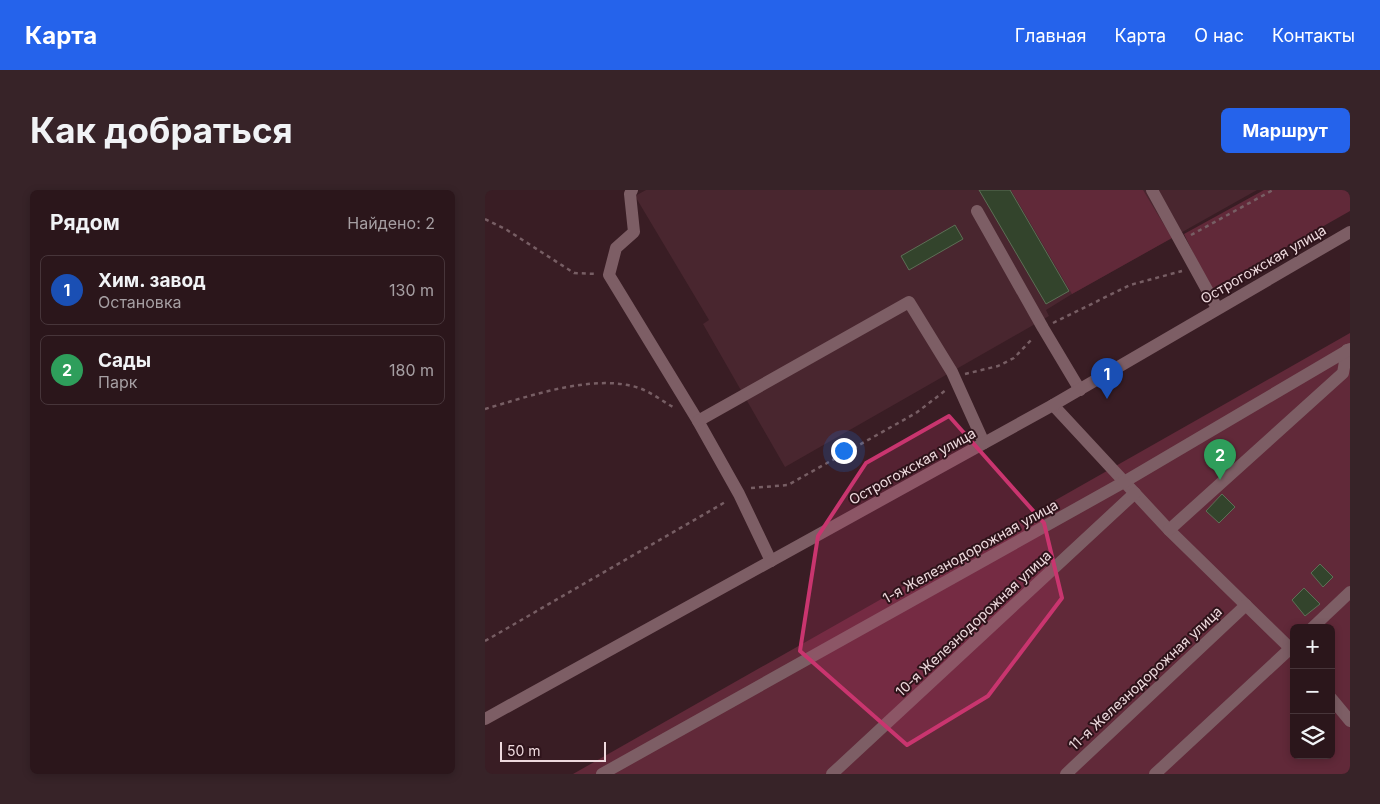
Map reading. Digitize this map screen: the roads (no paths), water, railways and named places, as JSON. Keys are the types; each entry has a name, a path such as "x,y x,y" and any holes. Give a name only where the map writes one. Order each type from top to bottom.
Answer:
{"street":[{"path":"632,190 630,194 635,232 616,248 609,275 698,421 739,494 771,561"},
{"path":"1153,190 1217,308"},
{"path":"977,211 1080,390"},
{"name":"Острогожская улица","path":"485,719 1053,406 1217,308 1350,232"},
{"path":"698,421 909,302 952,372 984,444"},
{"path":"1169,530 1343,373 1348,349"},
{"name":"1-я Железнодорожная улица","path":"602,774 1124,482 1348,349"},
{"path":"1053,406 1169,530 1290,646"},
{"name":"10-я Железнодорожная улица","path":"832,774 1135,493"},
{"path":"1316,624 1350,592"},
{"name":"11-я Железнодорожная улица","path":"1065,774 1246,605"},
{"path":"1155,774 1290,652"},
{"path":"1335,703 1350,721"}],"place":[{"name":"Хим. завод","path":"1107,399"},
{"name":"Сады","path":"1220,480"}]}
